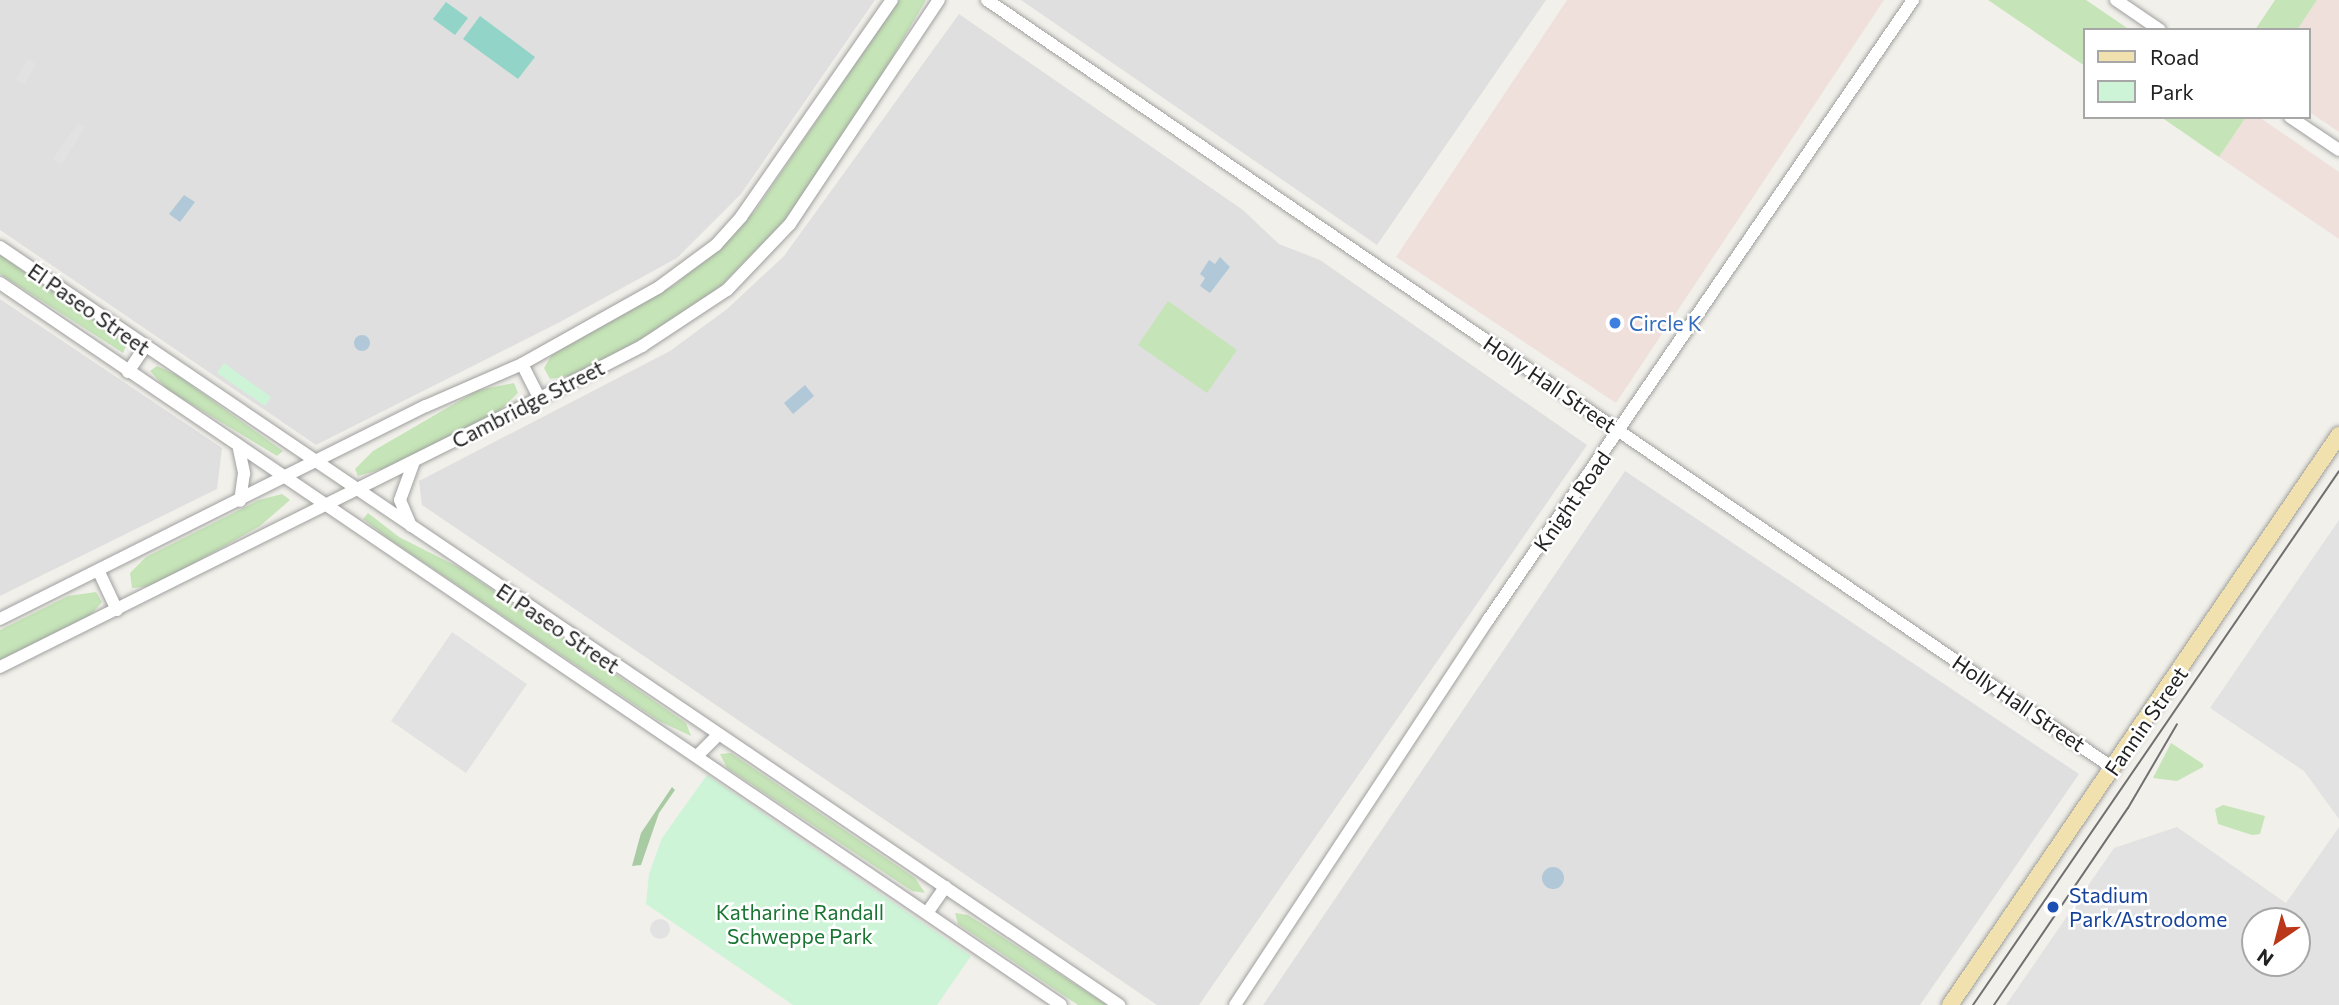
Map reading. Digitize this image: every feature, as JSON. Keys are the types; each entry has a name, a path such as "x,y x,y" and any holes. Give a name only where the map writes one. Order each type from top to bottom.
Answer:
{"main road":[{"name":"Fannin Street","path":"1950,1005 2339,435"}],"street":[{"name":"Cambridge Street","path":"0,619 522,364 642,298 716,245 813,119 892,0"},
{"name":"Cambridge Street","path":"0,667 413,464 642,346 742,275 790,224 939,0"},
{"name":"Holly Hall Street","path":"987,0 2113,768"},
{"name":"Knight Road","path":"1235,1005 1488,620 1620,432 1913,0"},
{"path":"2116,0 2157,28"},
{"path":"2293,119 2339,150"},
{"name":"El Paseo Street","path":"0,247 314,464 1119,1005"},
{"name":"El Paseo Street","path":"0,284 283,480 697,756 1061,1005"},
{"path":"128,372 144,348"},
{"path":"522,364 540,397"},
{"path":"239,449 244,473 240,501"},
{"path":"413,464 400,500 405,519 418,534"},
{"path":"99,572 117,610"},
{"path":"697,756 718,735"},
{"path":"927,913 945,887"}],"shaded area":[{"path":"0,0 875,0 741,194 677,258 560,322 316,445 0,230"},
{"path":"1021,0 1546,0 1377,245"},
{"path":"1567,0 1884,0 1616,403 1396,257"},
{"path":"2317,0 2339,0 2339,132 2311,113 2311,28 2298,28"},
{"path":"446,2 468,18 455,35 433,19"},
{"path":"959,14 1243,210 1279,244 1320,260 1587,445 1199,1005 1157,1005 422,505 419,481 670,351 727,309 784,256"},
{"path":"480,16 535,57 518,79 463,39"},
{"path":"28,59 36,64 24,85 16,80"},
{"path":"2245,119 2262,119 2339,172 2339,239 2219,157"},
{"path":"78,123 85,128 61,165 53,159"},
{"path":"184,195 195,202 180,222 169,214"},
{"path":"1220,257 1230,267 1210,293 1200,286 1205,278 1200,274 1209,260 1215,264"},
{"path":"0,299 222,448 217,489 0,596"},
{"path":"359,335 365,335 370,343 368,349 359,351 354,346 354,340"},
{"path":"805,385 814,396 793,414 784,403"},
{"path":"1625,471 2079,774 1920,1005 1263,1005"},
{"path":"2339,520 2339,819 2304,771 2210,708"},
{"path":"452,632 527,684 466,773 391,721"},
{"path":"2177,827 2286,903 2339,827 2339,1005 2006,1005 2114,848"},
{"path":"1553,867 1561,870 1564,878 1561,886 1553,889 1545,886 1542,878 1545,870"},
{"path":"660,919 667,922 670,929 667,936 660,939 653,936 650,929 653,922"}],"green space":[{"path":"899,0 926,0 875,87 785,220 714,293 652,334 575,375 550,379 544,368 552,355 676,284 755,211"},
{"path":"1988,0 2086,0 2127,28 2084,28 2084,65"},
{"path":"2275,0 2317,0 2298,28 2256,28"},
{"path":"2164,119 2245,119 2219,157"},
{"path":"0,255 106,327 127,344 123,353 0,274"},
{"path":"1168,301 1237,350 1207,393 1138,345"},
{"path":"224,363 271,397 265,406 217,373"},
{"path":"157,366 177,375 283,451 277,456 168,390 150,371"},
{"path":"514,383 518,393 496,414 389,467 358,476 355,469 373,451 478,390"},
{"path":"282,494 290,500 260,526 154,586 132,588 130,573 146,557 259,500"},
{"path":"368,513 399,537 460,568 559,635 686,723 691,736 659,721 389,539 363,519"},
{"path":"96,592 102,602 86,620 0,663 0,630 68,596"},
{"path":"2171,743 2203,764 2203,767 2177,781 2153,778"},
{"path":"731,753 915,878 925,893 912,891 727,768 720,754"},
{"name":"Katharine Randall Schweppe Park","path":"707,775 971,956 937,1005 793,1005 646,904 649,874 662,838"},
{"path":"672,787 675,790 659,813 641,865 632,866 641,833"},
{"path":"2223,805 2265,816 2260,834 2252,835 2218,824 2215,809"},
{"path":"955,913 968,915 1107,1005 1078,1005 958,924"}],"tram line":[{"path":"1973,1005 2339,471"},
{"path":"1994,1005 2128,808 2177,724"}],"place":[{"name":"Circle K","path":"1615,323"},
{"name":"Stadium Park/Astrodome","path":"2053,907"}]}
